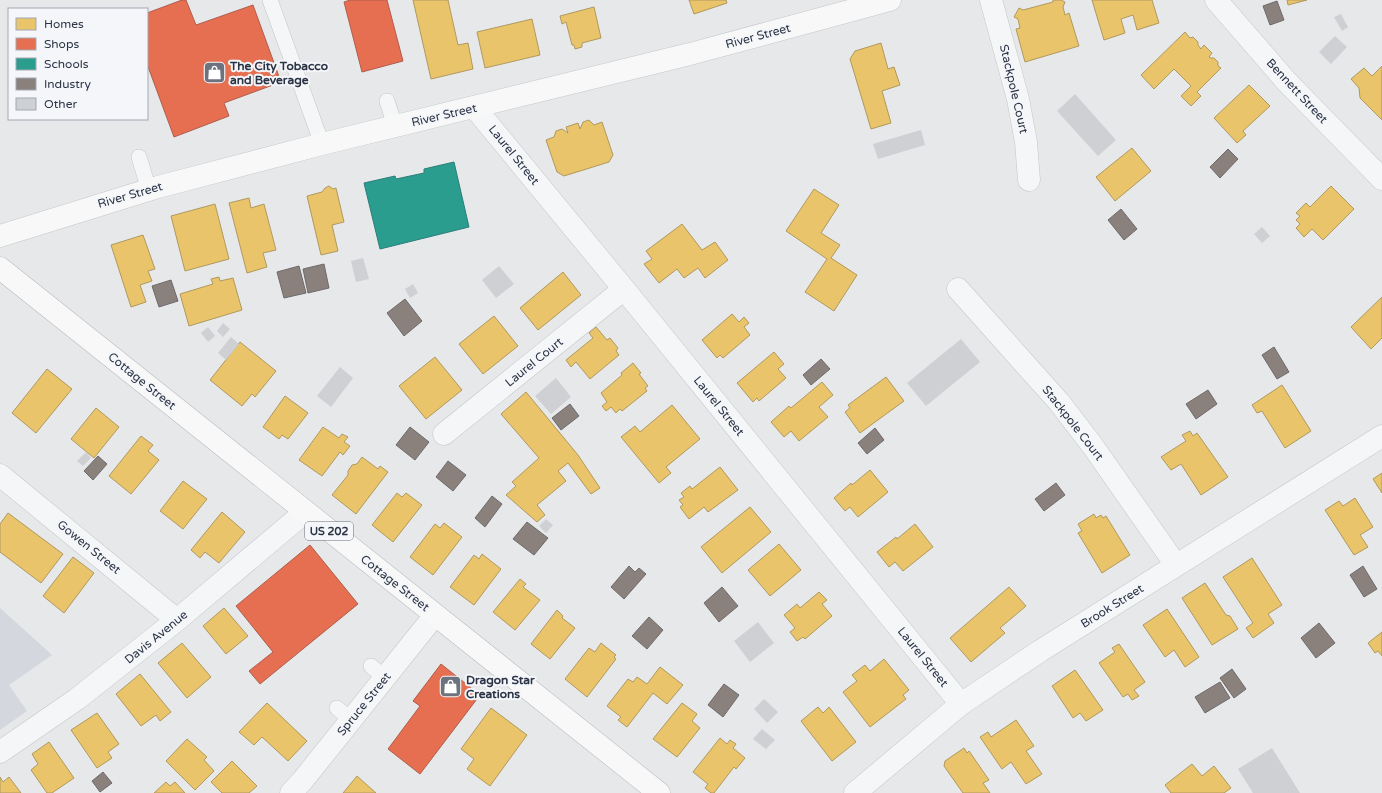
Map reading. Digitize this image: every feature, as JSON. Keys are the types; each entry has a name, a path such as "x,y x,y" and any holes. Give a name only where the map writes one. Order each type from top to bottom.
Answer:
{"main road":[{"name":"River Street","path":"0,236 149,190 322,144 475,108 690,54 890,0"},
{"name":"Cottage Street","path":"0,268 659,793"}],"street":[{"name":"Stackpole Court","path":"991,0 1018,99 1026,142 1029,180"},
{"name":"Bennett Street","path":"1216,0 1287,82 1382,179"},
{"name":"Laurel Street","path":"475,108 961,704"},
{"name":"Laurel Court","path":"444,434 624,289"},
{"name":"Stackpole Court","path":"958,290 1059,402 1102,459 1176,565"},
{"name":"Brook Street","path":"855,793 961,704 1040,651 1382,436"},
{"name":"Gowen Street","path":"0,475 178,620"},
{"name":"Davis Avenue","path":"0,752 77,699 178,620 305,512"},
{"name":"Spruce Street","path":"291,793 303,780 344,714 378,672 435,615"}],"lane":[{"path":"270,0 322,144"},
{"path":"388,101 395,126"},
{"path":"139,157 149,190"}],"shaded area":[{"path":"0,608 52,655 9,685 27,711 0,730"}],"building: Homes":[{"path":"413,0 448,0 458,45 468,43 473,69 431,79"},
{"path":"689,0 726,0 727,3 694,14"},
{"path":"1053,0 1061,0 1065,2 1063,7 1065,15 1069,13 1079,46 1025,62 1016,29 1020,28 1018,19 1014,17 1019,8 1023,10 1053,2"},
{"path":"1092,0 1152,0 1159,23 1137,30 1133,15 1121,19 1125,33 1104,40"},
{"path":"1287,0 1307,0 1288,5"},
{"path":"594,7 601,38 582,43 582,47 575,49 574,45 572,45 566,22 562,24 560,16"},
{"path":"532,19 540,55 485,68 477,32"},
{"path":"1185,32 1190,38 1193,37 1198,42 1201,49 1204,45 1212,53 1209,57 1214,58 1218,62 1218,66 1221,68 1197,92 1201,96 1191,106 1181,96 1191,86 1174,69 1154,89 1141,75"},
{"path":"881,43 888,69 894,67 900,85 882,91 891,123 871,129 850,59 855,51"},
{"path":"1382,66 1382,120 1360,98 1359,88 1351,79 1364,68 1372,76"},
{"path":"1249,85 1270,106 1243,131 1246,135 1237,143 1214,118"},
{"path":"589,120 594,125 602,122 613,155 609,162 564,176 557,172 546,140 554,137 556,131 562,129 568,133 566,127 578,123 580,129 583,122"},
{"path":"1132,148 1151,171 1115,201 1096,177"},
{"path":"329,186 333,189 336,188 344,222 332,225 338,251 321,255 307,196 322,192"},
{"path":"1331,186 1354,209 1323,240 1312,229 1304,237 1296,228 1300,224 1296,220 1300,216 1296,213 1306,203 1310,207"},
{"path":"814,189 839,205 821,233 840,245 831,258 857,275 834,311 805,292 827,259 786,231"},
{"path":"249,198 251,208 264,204 276,250 263,253 267,267 247,273 229,203"},
{"path":"215,204 229,259 185,271 171,216"},
{"path":"682,224 702,250 715,242 728,260 705,278 698,268 684,278 677,269 659,283 644,264 652,259 646,251"},
{"path":"143,235 155,269 148,271 152,281 140,285 146,302 131,307 111,245"},
{"path":"563,272 581,295 538,330 520,308"},
{"path":"219,277 220,281 233,278 242,310 189,326 180,294 213,284 211,279"},
{"path":"1382,297 1382,338 1371,349 1351,327"},
{"path":"732,314 739,322 744,317 749,323 744,327 750,335 723,358 720,355 717,358 702,340"},
{"path":"494,316 518,346 483,374 459,344"},
{"path":"596,327 607,340 610,338 618,348 616,351 619,355 590,379 576,362 571,367 566,360 593,338 589,333"},
{"path":"240,342 276,371 255,397 252,394 242,406 210,380"},
{"path":"774,352 784,364 778,369 786,378 759,401 757,398 753,402 737,383"},
{"path":"435,357 462,390 426,419 399,386"},
{"path":"633,363 641,373 639,374 648,386 645,388 647,391 622,411 620,409 616,413 611,407 606,411 602,406 607,402 601,393 622,375 621,373"},
{"path":"47,369 72,389 36,433 12,413"},
{"path":"886,377 904,401 860,433 845,412 850,408 848,405"},
{"path":"822,382 833,395 819,407 828,417 799,441 791,431 784,437 771,422 789,406 791,408"},
{"path":"1282,385 1311,431 1285,448 1262,411 1257,413 1252,405"},
{"path":"526,392 578,455 600,488 591,494 568,463 558,471 566,481 537,505 545,515 537,522 506,495 516,486 512,482 539,458 501,414"},
{"path":"285,396 308,413 288,439 282,435 279,439 263,427"},
{"path":"672,405 700,439 666,467 671,473 659,483 621,437 635,426 640,432"},
{"path":"96,408 119,427 94,458 71,439"},
{"path":"323,427 339,438 342,434 348,437 344,442 350,446 343,455 340,452 322,476 299,460"},
{"path":"1190,431 1193,436 1197,433 1228,477 1201,495 1181,464 1171,470 1161,457 1186,441 1182,435"},
{"path":"141,436 153,445 148,451 159,460 131,494 109,476"},
{"path":"362,457 378,469 380,466 388,472 356,514 332,495 348,475 348,471 352,465 357,464"},
{"path":"720,467 738,490 708,512 704,507 689,519 680,507 683,505 679,500 684,497 681,493 690,486 692,489"},
{"path":"870,470 888,492 858,517 850,507 845,511 834,498 851,483 852,485"},
{"path":"1382,473 1382,493 1373,479"},
{"path":"183,481 207,499 183,529 160,511"},
{"path":"397,493 402,497 406,493 422,505 393,542 372,525"},
{"path":"1355,498 1373,527 1360,535 1368,547 1354,555 1325,510 1339,501 1343,506"},
{"path":"750,507 771,532 722,573 701,547"},
{"path":"222,512 245,532 219,563 205,552 200,558 191,550"},
{"path":"8,513 63,554 41,583 0,552 0,524"},
{"path":"1094,514 1096,518 1101,515 1103,518 1106,516 1130,555 1102,573 1078,533 1082,531 1078,524"},
{"path":"444,523 462,537 433,575 410,557 435,524 440,528"},
{"path":"915,524 933,547 903,571 895,562 889,567 877,552 896,537 897,539"},
{"path":"779,544 801,570 770,596 748,570"},
{"path":"482,554 501,569 474,605 450,587 474,555 479,559"},
{"path":"73,557 94,573 64,613 43,596"},
{"path":"1252,558 1282,605 1268,614 1274,623 1253,638 1246,628 1253,623 1223,577"},
{"path":"520,579 526,584 523,587 540,600 515,630 493,612"},
{"path":"1205,583 1226,615 1230,616 1238,629 1212,645 1182,598"},
{"path":"1009,587 1026,606 1000,628 1005,633 971,662 950,638"},
{"path":"819,592 827,600 822,604 832,616 805,639 803,637 797,641 790,632 795,628 784,615 797,604 800,608"},
{"path":"224,608 248,636 226,654 203,626"},
{"path":"1167,609 1199,657 1185,667 1174,650 1165,657 1143,625"},
{"path":"557,610 563,616 562,618 575,628 550,659 531,644"},
{"path":"1382,632 1382,656 1378,651 1375,653 1368,643"},
{"path":"182,643 211,677 187,698 158,663"},
{"path":"601,643 616,655 614,657 616,659 587,697 565,679 589,648 595,652"},
{"path":"1119,644 1145,682 1134,690 1139,696 1132,700 1128,694 1123,697 1099,663 1115,652 1112,648"},
{"path":"884,659 909,690 903,695 906,699 870,727 843,692 857,681 852,675 865,665 870,671"},
{"path":"660,667 683,685 667,704 653,693 627,727 618,720 621,717 607,706 628,679 633,682 637,677 647,684"},
{"path":"1075,670 1103,710 1086,721 1080,713 1073,718 1052,686"},
{"path":"140,674 171,712 160,721 156,715 141,726 116,694"},
{"path":"267,703 307,741 288,761 262,737 254,745 239,732"},
{"path":"682,703 697,714 692,721 700,728 677,757 653,739"},
{"path":"818,707 823,713 829,707 856,742 832,761 801,721"},
{"path":"491,708 527,735 490,786 467,769 474,759 461,749"},
{"path":"97,713 119,744 108,752 112,758 97,768 71,730"},
{"path":"1016,720 1034,746 1026,751 1042,774 1026,784 1011,762 1002,769 980,737 988,732 991,737"},
{"path":"720,738 727,744 730,740 736,744 733,748 745,758 736,769 734,767 714,793 711,793 705,788 708,784 693,772"},
{"path":"187,739 207,757 204,760 214,771 195,790 166,761"},
{"path":"49,742 74,778 52,793 47,793 31,770 38,764 32,754"},
{"path":"964,748 967,753 969,751 989,780 983,783 990,793 963,793 944,766 945,761"},
{"path":"232,761 257,786 249,793 222,793 211,782"},
{"path":"1192,764 1202,776 1214,766 1231,788 1224,793 1171,793 1165,785"},
{"path":"357,776 376,793 343,793"},
{"path":"0,777 3,782 9,777 21,793 0,793"},
{"path":"166,782 170,786 175,782 185,793 154,793"}],"building: Shops":[{"name":"The City Tobacco and Beverage","path":"182,0 186,0 196,25 253,5 281,82 224,103 229,116 174,137 148,67 148,13"},
{"path":"350,0 387,0 403,61 362,72 344,2"},
{"path":"310,545 358,604 260,684 249,671 273,652 236,606"},
{"path":"441,664 480,695 420,774 388,749 420,706 413,701"}],"building: Schools":[{"path":"454,162 469,227 380,249 364,183 395,176 396,179 424,173 424,169"}],"building: Industry":[{"path":"1277,1 1284,20 1270,25 1263,6"},
{"path":"1228,149 1238,159 1220,178 1210,167"},
{"path":"1121,209 1137,229 1124,240 1108,220"},
{"path":"324,264 329,288 308,293 303,269"},
{"path":"299,266 306,293 284,298 277,272"},
{"path":"171,280 178,301 159,307 152,286"},
{"path":"405,299 422,321 404,336 387,313"},
{"path":"1274,347 1289,372 1277,379 1262,355"},
{"path":"821,359 830,369 811,385 803,375"},
{"path":"1208,390 1217,404 1196,419 1186,404"},
{"path":"570,404 579,416 561,430 552,418"},
{"path":"410,427 429,442 415,460 396,445"},
{"path":"875,428 884,440 867,454 858,443"},
{"path":"98,456 107,464 93,480 84,471"},
{"path":"448,461 466,475 453,491 436,477"},
{"path":"1056,483 1065,495 1044,511 1035,499"},
{"path":"492,496 502,504 485,527 475,518"},
{"path":"527,522 548,538 534,555 513,539"},
{"path":"629,566 635,572 639,568 646,574 624,599 611,587"},
{"path":"1363,566 1377,589 1364,597 1350,575"},
{"path":"722,587 738,606 719,622 704,603"},
{"path":"649,617 663,630 647,649 632,636"},
{"path":"1319,623 1335,643 1316,658 1301,638"},
{"path":"1232,669 1246,689 1234,698 1220,678"},
{"path":"1220,682 1230,698 1205,713 1195,697"},
{"path":"724,684 739,695 723,717 708,705"},
{"path":"103,772 112,783 100,792 92,781"}],"building: Other":[{"path":"1341,14 1348,27 1342,31 1334,17"},
{"path":"1335,36 1347,47 1331,64 1319,52"},
{"path":"1075,94 1116,140 1098,156 1057,111"},
{"path":"921,130 925,145 878,159 873,144"},
{"path":"1262,227 1270,236 1262,243 1254,234"},
{"path":"363,258 369,279 356,282 351,261"},
{"path":"499,266 514,284 496,298 482,280"},
{"path":"413,284 418,293 410,298 405,289"},
{"path":"223,323 230,329 223,337 217,331"},
{"path":"208,327 215,336 208,342 201,333"},
{"path":"231,337 239,344 226,360 218,353"},
{"path":"961,339 980,362 926,406 907,383"},
{"path":"340,367 353,378 331,407 317,396"},
{"path":"556,378 571,397 551,414 535,396"},
{"path":"86,452 91,458 83,466 77,461"},
{"path":"546,519 553,525 546,533 539,526"},
{"path":"758,622 774,643 750,662 734,641"},
{"path":"764,699 778,712 767,723 754,709"},
{"path":"762,729 775,740 766,749 753,739"},
{"path":"1272,748 1300,793 1253,793 1238,769"}],"place":[{"name":"The City Tobacco and Beverage","path":"214,73"},
{"name":"Dragon Star Creations","path":"450,687"}]}
